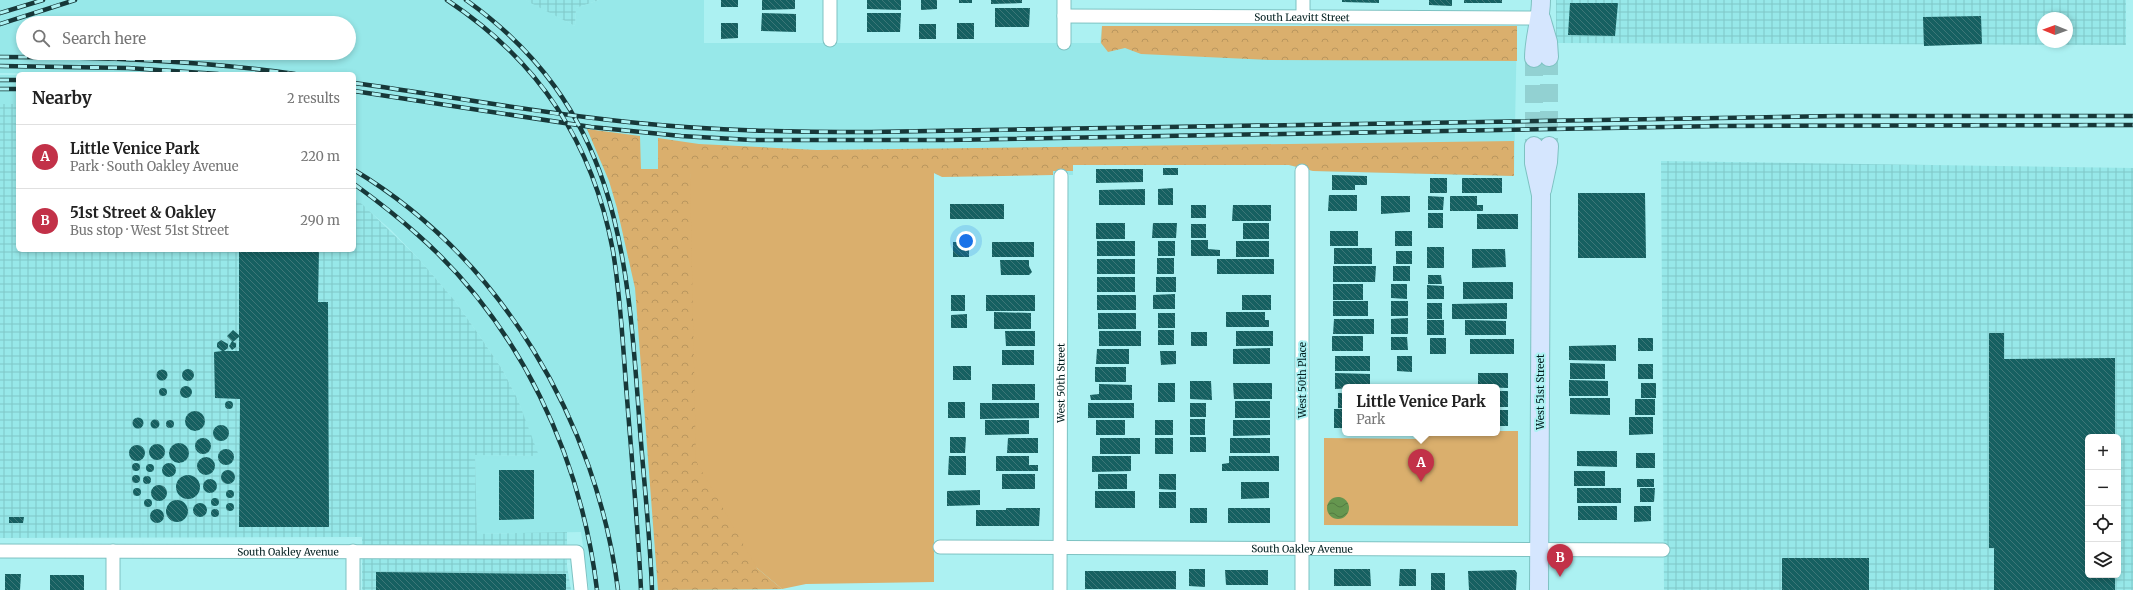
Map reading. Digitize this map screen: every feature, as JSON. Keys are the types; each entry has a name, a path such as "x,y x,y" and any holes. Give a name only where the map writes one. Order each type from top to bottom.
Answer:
{"street":[{"path":"830,0 830,40"},
{"path":"1064,0 1064,43"},
{"path":"1303,0 1303,17"},
{"path":"1541,0 1541,18 1548,42 1541,57"},
{"name":"South Leavitt Street","path":"1064,16 1541,18"},
{"name":"West 51st Street","path":"1539,590 1540,195 1548,162 1541,146"},
{"name":"West 50th Place","path":"1302,171 1302,590"},
{"name":"West 50th Street","path":"1060,590 1061,176"},
{"name":"South Oakley Avenue","path":"940,547 1664,550"},
{"name":"South Oakley Avenue","path":"0,551 577,552 581,590"},
{"path":"113,551 113,590"},
{"path":"353,551 353,590"}],"shaded area":[{"path":"0,0 526,0 575,26 576,8 599,0 704,0 704,43 1100,43 1102,26 1517,26 1514,176 1313,171 1289,165 1073,165 1073,175 934,173 696,461 713,590 589,590 581,532 477,534 475,455 538,456 518,400 502,369 455,301 418,258 391,230 356,200 356,72 0,73"},
{"path":"525,0 599,0 576,8 575,26"},
{"path":"1556,0 2126,0 2126,45 2073,45 2073,12 2037,12 2037,45 1556,43"},
{"path":"0,75 16,75 16,104 0,104"},
{"path":"0,104 16,104 16,252 356,252 356,200 363,205 418,258 455,301 481,338 502,369 518,400 539,456 475,455 477,534 567,532 567,566 571,590 362,590 362,537 0,538"},
{"path":"1661,161 2133,168 2133,590 1664,590"}],"green space":[{"path":"1102,26 1517,26 1517,61 1270,60 1141,54 1125,48 1108,52 1101,43"},
{"path":"587,129 640,136 641,169 658,169 658,138 699,144 817,150 1514,141 1514,176 1313,171 1289,165 1073,165 1073,171 1053,171 1053,175 942,177 934,173 690,173 757,568 782,589 658,590 635,288 617,208 609,181"},
{"path":"690,173 934,173 934,582 806,584 782,589 757,568 696,461"},
{"path":"1500,431 1518,431 1518,526 1324,525 1324,438 1425,439 1425,436 1500,436"}],"water":[{"path":"1338,497 1342,498 1348,504 1348,512 1342,518 1338,519 1334,518 1328,512 1327,508 1328,504 1334,498"}],"building":[{"path":"721,0 738,0 738,7 721,7"},
{"path":"762,0 795,0 795,9 762,10"},
{"path":"867,0 901,0 901,10 867,9"},
{"path":"921,0 937,0 937,9 921,10"},
{"path":"959,0 972,0 972,3 959,3"},
{"path":"991,0 1022,0 1022,3 991,4"},
{"path":"1342,0 1379,0 1379,3 1342,2"},
{"path":"1429,0 1452,0 1452,6 1429,5"},
{"path":"1464,0 1502,0 1502,3 1464,3"},
{"path":"1570,3 1618,3 1615,36 1568,35"},
{"path":"995,8 1030,8 1029,27 995,27"},
{"path":"762,13 796,14 796,32 761,31"},
{"path":"867,13 901,13 900,32 867,32"},
{"path":"1981,16 1982,44 1924,46 1923,17"},
{"path":"721,23 738,23 738,38 721,39"},
{"path":"957,23 974,23 974,39 957,39"},
{"path":"919,24 936,24 936,39 919,39"},
{"path":"1163,168 1178,168 1178,175 1163,175"},
{"path":"1096,169 1143,169 1143,182 1096,183"},
{"path":"1332,175 1367,176 1367,185 1355,185 1355,190 1332,190"},
{"path":"1430,178 1447,178 1447,193 1430,193"},
{"path":"1462,178 1502,178 1502,193 1462,193"},
{"path":"1173,188 1173,205 1158,205 1158,189"},
{"path":"1145,189 1145,205 1099,205 1099,190"},
{"path":"1578,193 1645,193 1646,258 1578,258"},
{"path":"1329,195 1357,195 1357,211 1328,211"},
{"path":"1381,196 1410,196 1410,212 1381,214"},
{"path":"1428,196 1444,197 1443,210 1428,210"},
{"path":"1450,196 1477,196 1477,205 1483,205 1483,211 1450,211"},
{"path":"950,204 1004,204 1004,219 950,219"},
{"path":"1191,205 1206,205 1206,218 1191,218"},
{"path":"1233,205 1271,205 1271,221 1232,221"},
{"path":"1428,213 1443,213 1443,228 1428,228"},
{"path":"1477,214 1518,214 1518,229 1477,229"},
{"path":"1096,223 1125,223 1125,239 1096,239"},
{"path":"1153,223 1177,223 1176,238 1152,238"},
{"path":"1243,223 1269,223 1269,239 1243,239"},
{"path":"1191,224 1206,224 1206,238 1191,238"},
{"path":"1330,231 1358,231 1358,246 1330,246"},
{"path":"1395,231 1412,231 1412,246 1395,246"},
{"path":"1191,240 1208,240 1208,249 1220,250 1220,256 1191,256"},
{"path":"1097,241 1135,241 1135,256 1097,256"},
{"path":"1158,241 1175,241 1175,256 1158,256"},
{"path":"1236,241 1269,241 1269,257 1236,257"},
{"path":"953,242 969,242 969,257 953,257"},
{"path":"992,242 1034,242 1034,257 992,257"},
{"path":"1427,247 1444,247 1444,268 1427,268"},
{"path":"1334,248 1372,248 1372,264 1334,264"},
{"path":"1472,249 1505,249 1506,267 1472,268"},
{"path":"1396,251 1412,251 1412,264 1396,264"},
{"path":"239,252 319,252 318,302 328,302 329,527 239,527 240,399 215,398 214,352 222,351 217,347 217,343 221,340 228,344 228,348 224,351 239,351 239,337 233,342 236,343 236,347 232,350 229,346 232,341 227,336 233,330 239,335"},
{"path":"1157,258 1174,258 1174,274 1157,274"},
{"path":"1097,259 1135,259 1135,274 1097,274"},
{"path":"1217,259 1274,259 1274,274 1217,274"},
{"path":"1000,260 1029,260 1029,266 1032,272 1029,275 1001,275"},
{"path":"1333,266 1376,266 1375,282 1333,282"},
{"path":"1393,266 1410,266 1410,281 1393,281"},
{"path":"1428,275 1441,275 1442,284 1428,284"},
{"path":"1097,277 1135,277 1135,292 1097,292"},
{"path":"1156,277 1176,277 1176,292 1156,292"},
{"path":"1463,282 1513,282 1513,299 1463,299"},
{"path":"1333,284 1363,284 1363,300 1333,300"},
{"path":"1391,284 1407,284 1407,299 1391,298"},
{"path":"1427,285 1444,286 1444,299 1427,299"},
{"path":"1175,294 1175,309 1153,309 1153,295"},
{"path":"951,295 965,295 965,311 951,311"},
{"path":"986,295 1035,295 1035,311 986,311"},
{"path":"1097,295 1136,295 1136,310 1097,310"},
{"path":"1242,295 1271,295 1271,310 1242,310"},
{"path":"1333,301 1368,301 1368,316 1333,316"},
{"path":"1391,301 1408,301 1408,316 1391,316"},
{"path":"1427,303 1442,303 1442,319 1427,319"},
{"path":"1507,303 1507,319 1452,319 1452,304"},
{"path":"994,312 1031,313 1031,329 994,329"},
{"path":"1226,312 1265,312 1265,320 1269,320 1269,327 1226,327"},
{"path":"1098,313 1136,313 1136,329 1098,329"},
{"path":"1158,313 1175,313 1175,328 1158,328"},
{"path":"967,314 967,328 951,328 951,315"},
{"path":"1408,318 1408,334 1391,334 1391,319"},
{"path":"1334,319 1374,319 1374,334 1333,334"},
{"path":"1427,320 1444,320 1444,335 1427,335"},
{"path":"1465,320 1506,321 1506,335 1465,335"},
{"path":"1158,330 1174,330 1174,345 1158,345"},
{"path":"1005,331 1035,331 1035,346 1006,346"},
{"path":"1099,331 1141,331 1141,346 1099,346"},
{"path":"1236,331 1273,331 1273,346 1236,346"},
{"path":"1191,332 1207,332 1207,346 1191,346"},
{"path":"1989,333 2004,333 2004,359 2115,358 2115,434 2085,434 2085,578 2115,578 2115,590 1994,590 1994,548 1989,548"},
{"path":"1332,336 1363,336 1363,351 1332,351"},
{"path":"1391,337 1407,337 1408,350 1391,350"},
{"path":"1430,338 1446,338 1446,354 1430,354"},
{"path":"1638,338 1653,338 1653,351 1638,351"},
{"path":"1470,339 1514,339 1514,354 1470,354"},
{"path":"1616,345 1616,361 1569,360 1569,346"},
{"path":"1270,348 1270,364 1233,364 1233,349"},
{"path":"1097,349 1129,349 1129,364 1096,364"},
{"path":"1002,350 1034,350 1034,365 1002,365"},
{"path":"1160,351 1176,351 1176,364 1161,365"},
{"path":"1335,356 1370,356 1370,371 1335,371"},
{"path":"1397,356 1412,356 1412,372 1397,371"},
{"path":"1570,363 1605,364 1605,379 1570,379"},
{"path":"1638,364 1653,364 1653,379 1638,379"},
{"path":"953,366 971,366 971,380 953,380"},
{"path":"1095,367 1126,367 1126,382 1095,382"},
{"path":"186,369 190,369 194,375 190,381 186,381 182,377 182,373"},
{"path":"160,370 164,370 166,371 166,379 160,380 157,377 157,373"},
{"path":"1335,373 1370,374 1370,384 1342,384 1342,389 1335,389"},
{"path":"1478,373 1508,373 1508,388 1500,388 1500,384 1478,384"},
{"path":"1569,380 1608,381 1608,396 1569,396"},
{"path":"1190,381 1211,381 1212,400 1190,399"},
{"path":"1158,383 1175,383 1175,402 1158,402"},
{"path":"1233,383 1272,383 1272,399 1234,399"},
{"path":"1641,383 1656,383 1656,398 1641,398"},
{"path":"992,384 1035,384 1035,400 992,400"},
{"path":"1099,384 1132,385 1132,400 1091,400 1090,395 1099,394"},
{"path":"186,386 190,388 192,392 190,396 186,398 182,396 180,392 182,388"},
{"path":"163,388 166,389 166,395 163,396 160,395 159,392 160,389"},
{"path":"1500,391 1508,391 1508,407 1500,407"},
{"path":"1338,393 1342,393 1342,408 1338,408"},
{"path":"1570,398 1610,398 1610,415 1570,414"},
{"path":"1635,399 1655,399 1655,415 1635,415"},
{"path":"229,401 232,402 232,408 229,409 226,408 225,405 226,402"},
{"path":"1235,401 1270,401 1270,418 1235,418"},
{"path":"948,402 965,402 965,418 948,418"},
{"path":"980,403 1039,403 1039,418 980,419"},
{"path":"1088,403 1134,403 1134,418 1088,418"},
{"path":"1190,403 1206,403 1206,417 1190,417"},
{"path":"1334,409 1342,409 1342,428 1334,428"},
{"path":"1500,410 1508,410 1508,426 1500,426"},
{"path":"195,411 202,414 205,421 202,428 195,431 188,428 185,421 188,414"},
{"path":"138,417 142,419 144,423 142,427 138,429 134,427 132,423 134,419"},
{"path":"1629,417 1653,417 1653,434 1629,435"},
{"path":"155,419 160,424 155,429 150,424"},
{"path":"1190,419 1205,419 1205,435 1190,435"},
{"path":"168,420 172,420 174,424 172,428 168,428 166,426 166,422"},
{"path":"985,420 1029,420 1029,434 985,435"},
{"path":"1096,420 1125,420 1125,435 1096,435"},
{"path":"1155,420 1173,420 1173,435 1155,435"},
{"path":"1233,420 1270,420 1270,435 1233,436"},
{"path":"218,425 224,425 229,430 227,439 224,441 218,441 213,436 213,430"},
{"path":"950,437 966,437 965,453 950,453"},
{"path":"1190,437 1206,437 1206,452 1190,452"},
{"path":"203,438 210,443 211,446 206,453 203,454 196,449 195,446 200,439"},
{"path":"1008,438 1038,438 1038,453 1007,453"},
{"path":"1100,438 1140,438 1140,454 1100,454"},
{"path":"1155,438 1173,438 1173,454 1155,454"},
{"path":"1230,438 1270,438 1270,453 1230,453"},
{"path":"179,443 186,446 189,453 186,460 179,463 172,460 169,453 172,446"},
{"path":"157,444 163,446 165,452 163,458 157,460 151,458 149,452 151,446"},
{"path":"137,445 143,447 145,453 143,459 137,461 131,459 129,453 131,447"},
{"path":"226,449 232,451 234,457 232,463 226,465 220,463 218,457 220,451"},
{"path":"1577,451 1617,451 1617,467 1577,466"},
{"path":"1636,453 1655,453 1655,468 1636,468"},
{"path":"949,456 966,456 966,475 948,475"},
{"path":"996,456 1029,456 1029,465 1038,465 1038,471 996,471"},
{"path":"1092,456 1131,456 1131,471 1092,472"},
{"path":"1229,456 1279,456 1279,471 1222,471 1222,464 1229,463"},
{"path":"206,457 212,460 215,466 212,472 206,475 200,472 197,466 200,460"},
{"path":"134,463 138,463 140,467 138,471 134,471 132,469 132,465"},
{"path":"166,463 172,463 176,467 176,473 172,477 166,477 162,473 162,467"},
{"path":"150,464 153,465 153,471 150,472 147,471 146,468 147,465"},
{"path":"225,470 231,470 235,474 235,480 231,484 225,484 221,480 221,474"},
{"path":"499,470 534,470 534,519 499,520"},
{"path":"1574,471 1605,471 1605,486 1574,486"},
{"path":"1002,474 1035,474 1035,489 1002,489"},
{"path":"1098,474 1127,474 1127,489 1098,489"},
{"path":"1159,474 1176,474 1176,490 1159,489"},
{"path":"136,475 139,476 139,482 136,483 133,482 132,479 133,476"},
{"path":"188,475 196,479 200,487 196,495 188,499 180,495 176,487 180,479"},
{"path":"147,476 150,477 150,483 147,484 144,483 143,480 144,477"},
{"path":"207,479 213,479 217,483 217,489 213,493 207,493 203,489 203,483"},
{"path":"1637,479 1654,479 1654,487 1637,487"},
{"path":"1241,482 1269,482 1269,498 1241,499"},
{"path":"156,485 162,485 167,490 165,499 162,501 156,501 151,496 151,490"},
{"path":"137,488 140,489 140,495 137,496 134,495 133,492 134,489"},
{"path":"1577,488 1621,488 1621,503 1577,503"},
{"path":"1640,488 1655,488 1654,502 1640,502"},
{"path":"230,490 233,491 233,497 230,498 227,497 226,494 227,491"},
{"path":"980,490 980,505 947,506 947,491"},
{"path":"1095,491 1135,491 1135,508 1095,508"},
{"path":"1159,492 1176,492 1176,508 1159,508"},
{"path":"215,498 218,499 218,505 215,506 212,505 211,502 212,499"},
{"path":"148,499 151,500 151,506 148,507 145,506 144,503 145,500"},
{"path":"177,500 185,503 188,511 185,519 177,522 169,519 166,511 169,503"},
{"path":"200,503 205,505 207,510 205,515 200,517 195,515 193,510 195,505"},
{"path":"228,503 232,503 234,507 232,511 228,511 226,509 226,505"},
{"path":"1578,506 1617,506 1617,520 1578,520"},
{"path":"1634,506 1651,506 1651,521 1634,522"},
{"path":"1006,508 1040,508 1039,526 976,526 976,510 1006,510"},
{"path":"1190,508 1207,508 1207,523 1190,523"},
{"path":"1228,508 1270,508 1270,523 1228,523"},
{"path":"157,509 162,511 164,516 162,521 157,523 152,521 150,516 152,511"},
{"path":"215,509 218,510 218,516 215,517 212,516 211,513 212,510"},
{"path":"9,517 24,517 23,523 9,523"},
{"path":"1782,558 1869,558 1869,590 1782,590"},
{"path":"1189,569 1205,569 1205,587 1189,586"},
{"path":"1334,569 1370,569 1371,586 1334,586"},
{"path":"1400,569 1416,569 1416,586 1399,586"},
{"path":"1225,570 1268,570 1268,585 1226,585"},
{"path":"1515,570 1517,573 1516,590 1469,590 1468,571"},
{"path":"1085,571 1176,571 1176,589 1085,589"},
{"path":"376,572 566,574 566,590 376,590"},
{"path":"1431,573 1445,573 1445,590 1431,590"},
{"path":"5,574 21,574 20,590 5,590"},
{"path":"50,575 84,575 84,590 50,590"}],"tunnel":[{"path":"1549,57 1549,146"},
{"path":"1534,58 1534,146"}],"railway":[{"path":"0,13 43,0"},
{"path":"25,16 75,0"},
{"path":"447,0 480,24 509,50 535,78 557,108 576,140 592,175 604,212 616,269 637,518 641,590"},
{"path":"466,0 516,42 555,86 583,134 604,185 619,238 628,295 641,438 652,590"},
{"path":"0,24 16,19"},
{"path":"0,57 16,57"},
{"path":"148,60 220,65 280,72"},
{"path":"0,66 128,68 188,72"},
{"path":"0,80 16,80"},
{"path":"356,83 531,110 602,119 696,128 784,131 871,132 1836,116 2133,116"},
{"path":"0,89 16,89"},
{"path":"356,91 591,127 681,136 752,140 947,140 1720,126 2133,125"},
{"path":"356,171 407,206 454,249 497,297 533,350 564,406 589,466 607,527 618,590"},
{"path":"356,186 410,228 454,271 487,310 515,352 540,396 560,443 577,491 589,540 597,590"}],"place":[{"name":"Little Venice Park","path":"1421,482"},
{"name":"51st Street & Oakley","path":"1560,577"}]}
